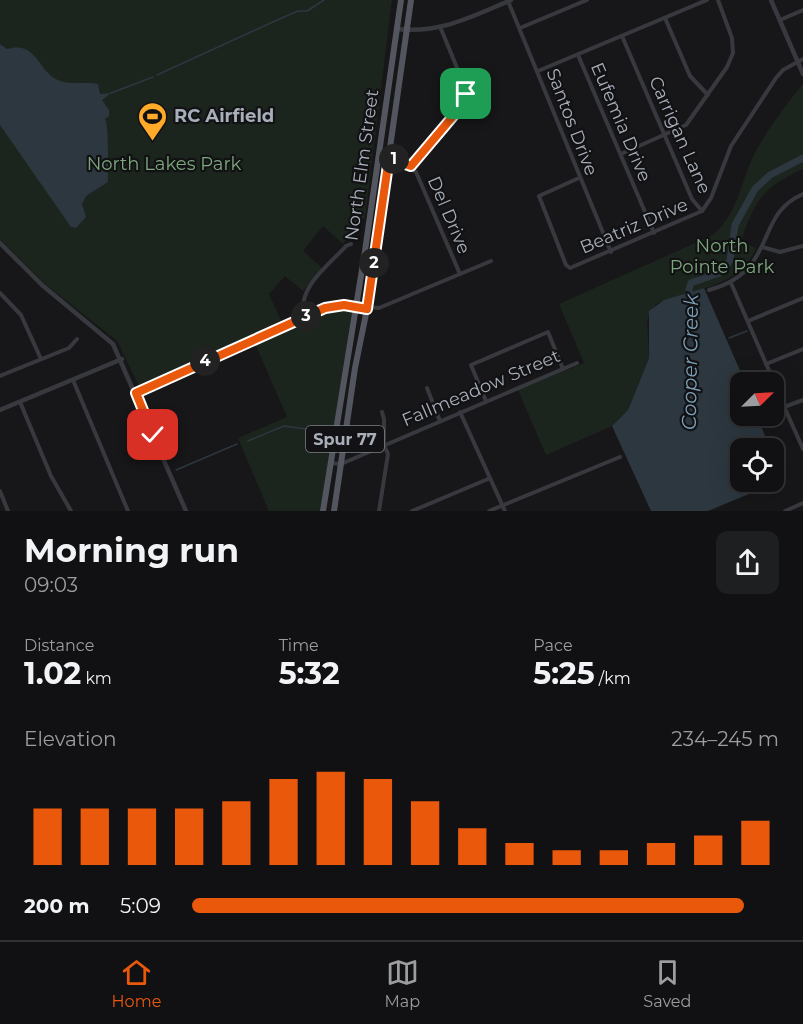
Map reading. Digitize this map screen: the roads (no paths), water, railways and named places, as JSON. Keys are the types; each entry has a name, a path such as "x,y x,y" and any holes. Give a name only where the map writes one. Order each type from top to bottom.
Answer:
{"main road":[{"name":"North Elm Street","path":"323,511 401,0"},
{"name":"North Elm Street","path":"334,511 355,368 367,309 411,0"}],"street":[{"path":"520,28 587,0"},
{"path":"538,71 707,0"},
{"path":"621,154 686,124 727,67 733,53 732,38 718,0"},
{"path":"771,0 800,60 803,74"},
{"path":"398,29 441,28 510,1"},
{"name":"Santos Drive","path":"510,1 538,71 541,86 610,252"},
{"path":"780,20 803,10"},
{"path":"665,18 690,76 708,95"},
{"path":"411,166 460,108 466,96 465,87 441,28"},
{"name":"Carrigan Lane","path":"622,36 692,199 702,211"},
{"name":"Eufemia Drive","path":"578,55 654,233"},
{"name":"Beatriz Drive","path":"579,178 539,196 566,265 570,268 702,211 711,198 731,146 779,73 800,60"},
{"name":"Del Drive","path":"378,156 411,166 460,274"},
{"path":"709,291 731,283 750,268 780,211 803,194"},
{"path":"0,243 47,289 108,338 122,359 186,511"},
{"path":"305,316 302,302 306,291 346,246 351,244"},
{"path":"762,247 780,252 803,246"},
{"path":"136,393 330,306 356,306 367,309 383,307 491,261"},
{"path":"731,283 769,372"},
{"path":"0,293 21,315 41,359"},
{"path":"748,321 803,298"},
{"path":"486,401 471,365 548,332 563,369"},
{"path":"0,376 69,348 77,339"},
{"path":"766,364 803,349"},
{"path":"0,410 122,359"},
{"name":"Fallmeadow Street","path":"330,463 341,464 577,363"},
{"path":"73,380 128,511"},
{"path":"427,388 440,421"},
{"path":"803,400 784,407 803,449"},
{"path":"20,402 51,476 71,511"},
{"path":"379,511 388,454 384,445 382,412"},
{"path":"460,412 488,479 505,511"},
{"path":"489,511 620,457"},
{"path":"412,511 488,479"},
{"path":"0,491 8,511"},
{"path":"785,511 803,503"}],"water":[{"path":"0,44 7,49 17,47 31,52 50,75 60,81 98,84 100,94 111,93 102,100 109,110 109,116 105,119 108,139 108,182 86,196 82,204 86,217 76,228 71,227 0,125"},
{"path":"704,288 741,372 730,372 730,426 761,426 766,438 730,438 730,492 754,492 708,511 651,511 612,426 628,410 649,358 649,311 664,300"}],"waterway":[{"path":"157,75 298,11 307,11 324,0"},
{"path":"111,93 153,77"},
{"name":"Cooper Creek","path":"691,299 689,289 691,283 719,273 730,260 735,225 755,189 770,175 803,158"},
{"path":"729,338 747,331"},
{"path":"248,441 284,426 328,432"},
{"path":"176,470 237,444"}],"place":[{"name":"RC Airfield","path":"153,142"}],"park label":[{"name":"North Lakes Park","path":"164,164"},
{"name":"North Pointe Park","path":"722,256"}]}
